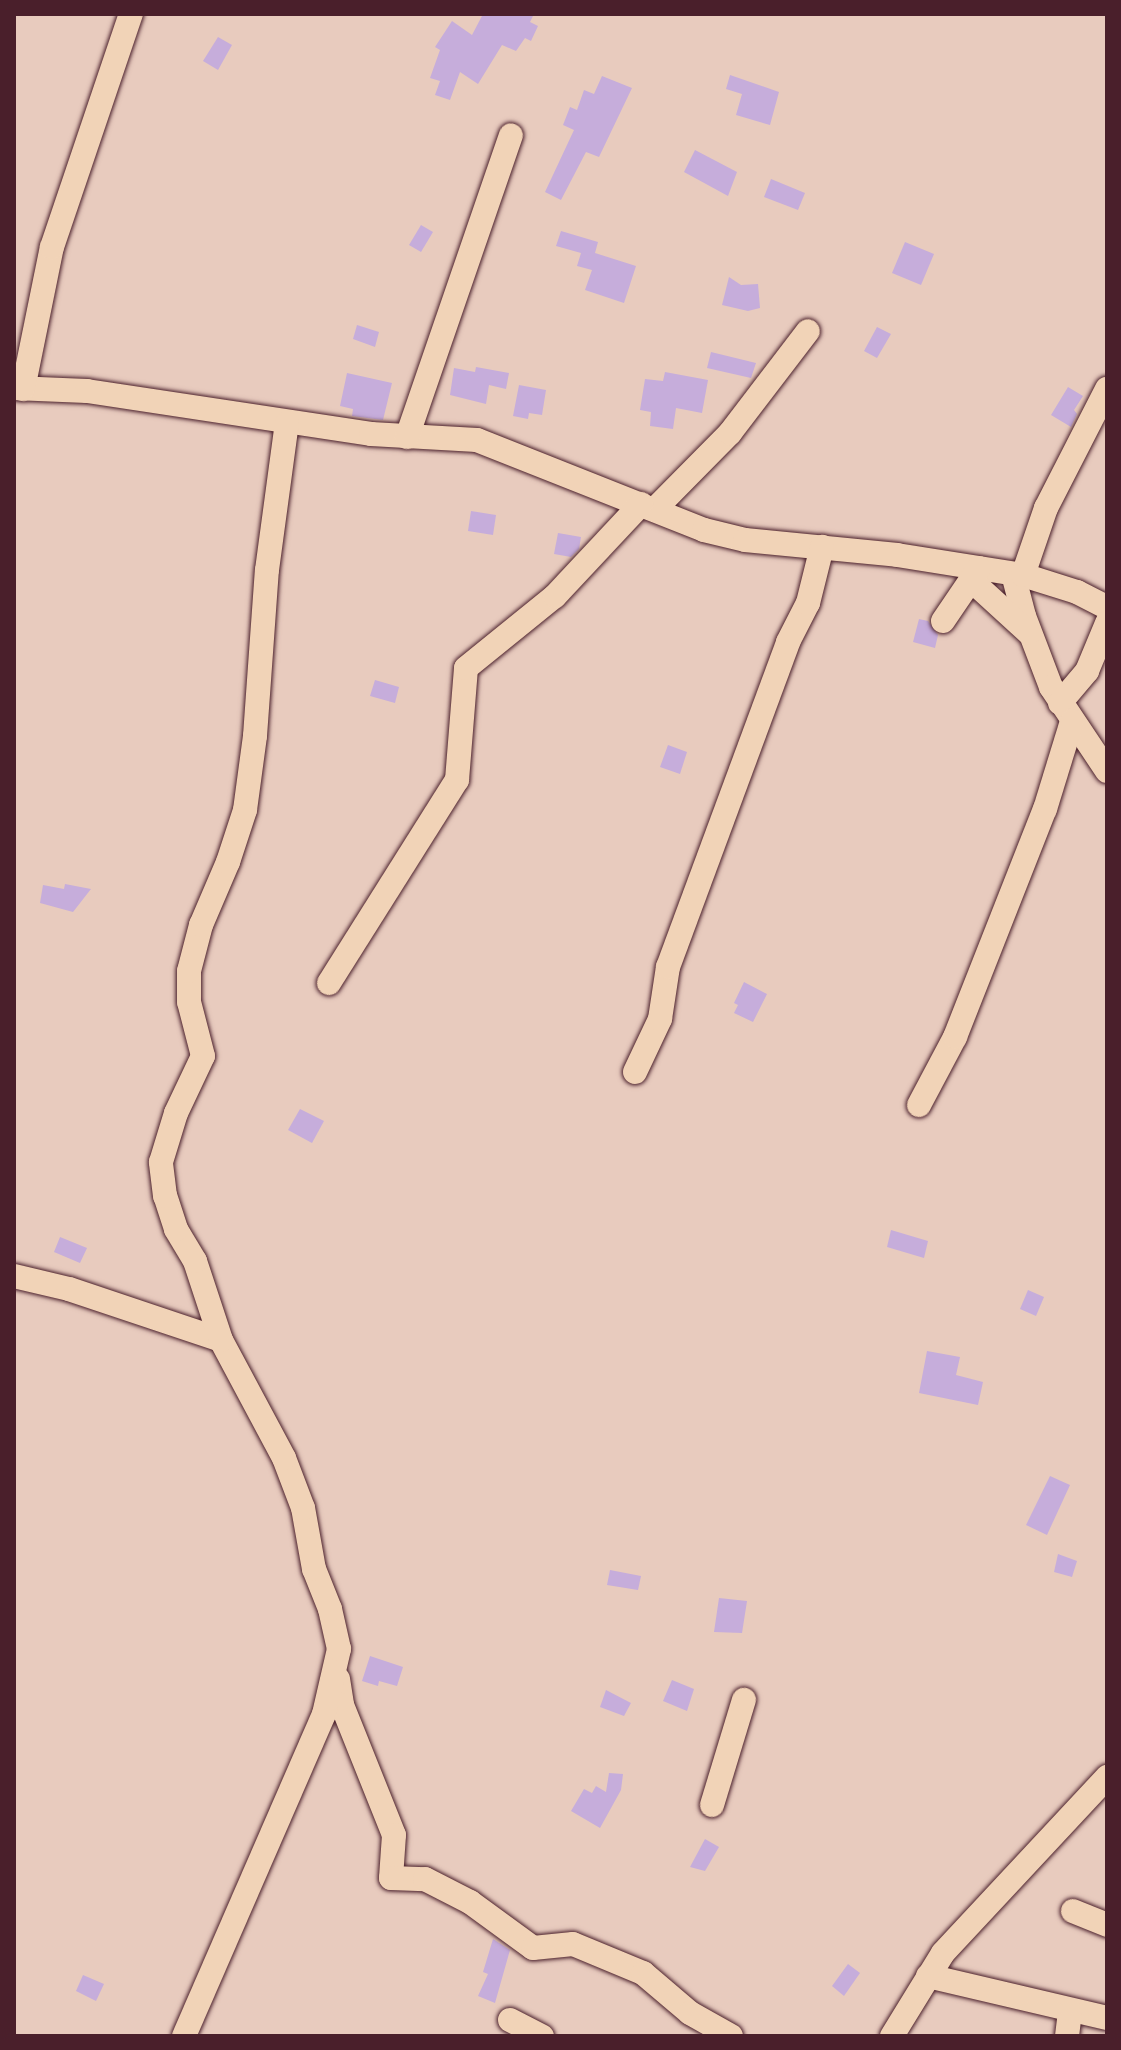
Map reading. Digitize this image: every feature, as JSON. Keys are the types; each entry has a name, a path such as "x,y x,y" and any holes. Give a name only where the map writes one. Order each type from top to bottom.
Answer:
{"street":[{"path":"131,14 52,247 19,388 87,391 287,423 407,437 477,440 704,530 745,540 822,547 975,574 1018,574 1077,592 1107,607"},
{"path":"407,437 511,135"},
{"path":"329,983 457,780 466,668 555,596 730,433 808,331"},
{"path":"1107,389 1046,508 1018,574 1032,635 1066,712 1107,771"},
{"path":"184,2036 324,1714 336,1669 338,1641 314,1569 303,1508 284,1458 221,1340 195,1261 176,1229 165,1196 161,1162 176,1113 203,1056 189,1002 189,971 201,925 228,862 245,810 255,736 267,570 287,423"},
{"path":"635,1072 660,1019 668,967 788,642 808,603 822,547"},
{"path":"943,621 975,574"},
{"path":"975,574 1032,635"},
{"path":"919,1105 955,1037 1045,809 1066,712 1107,623"},
{"path":"14,1276 69,1289 221,1340"},
{"path":"336,1669 342,1705 394,1835 391,1878 425,1879 470,1902 533,1948 573,1944 643,1973 690,2013 731,2036"},
{"path":"712,1805 744,1700"},
{"path":"892,2036 943,1953 1015,1880 1107,1777"},
{"path":"1073,1911 1107,1925"},
{"path":"928,1976 1107,2018"},
{"path":"1067,2036 1070,2011"},
{"path":"510,2020 542,2036"}],"building":[{"path":"483,14 534,14 530,22 538,26 531,41 525,38 516,51 502,45 478,84 460,72 450,100 435,95 440,81 430,78 440,50 435,47 452,21 472,35"},
{"path":"218,37 232,45 218,70 203,61"},
{"path":"730,75 779,92 770,125 736,115 742,94 726,89"},
{"path":"602,76 632,88 599,157 586,152 561,200 545,192 574,130 563,125 570,107 577,110 584,90 594,94"},
{"path":"695,150 737,172 728,196 684,172"},
{"path":"771,179 805,193 798,210 764,197"},
{"path":"421,225 433,232 421,252 409,245"},
{"path":"561,231 598,242 595,253 636,266 624,303 585,290 592,270 577,266 581,253 556,246"},
{"path":"905,242 934,254 921,285 892,273"},
{"path":"729,277 741,285 758,284 760,308 748,311 722,305"},
{"path":"357,325 379,332 375,347 353,339"},
{"path":"877,327 891,334 877,358 864,351"},
{"path":"711,352 756,363 751,378 707,368"},
{"path":"476,367 509,373 506,389 489,385 486,404 450,395 454,368 475,372"},
{"path":"665,372 708,380 702,413 676,408 673,429 650,426 651,412 640,410 645,379 663,381"},
{"path":"347,373 392,383 383,420 352,416 353,409 340,406"},
{"path":"519,385 546,390 542,415 529,413 528,419 513,416"},
{"path":"1068,387 1083,396 1074,410 1077,414 1071,427 1051,415"},
{"path":"471,511 496,515 493,535 468,531"},
{"path":"558,533 581,537 579,549 571,557 554,554"},
{"path":"919,619 928,621 938,635 935,648 913,642"},
{"path":"375,680 399,687 395,703 370,696"},
{"path":"668,745 687,752 680,774 660,767"},
{"path":"65,884 91,889 73,912 40,903 43,885 64,889"},
{"path":"744,982 767,994 753,1022 734,1013 738,1005 734,1003"},
{"path":"300,1109 324,1121 312,1143 288,1130"},
{"path":"891,1230 928,1241 924,1258 887,1247"},
{"path":"60,1237 87,1248 80,1263 54,1252"},
{"path":"1028,1290 1044,1297 1036,1316 1020,1309"},
{"path":"927,1351 960,1357 956,1375 983,1382 978,1405 919,1393"},
{"path":"1050,1476 1070,1485 1047,1535 1026,1525"},
{"path":"1058,1554 1077,1561 1072,1577 1054,1572"},
{"path":"610,1570 641,1576 638,1590 607,1585"},
{"path":"719,1598 747,1601 742,1633 714,1632"},
{"path":"370,1656 403,1667 397,1686 379,1681 378,1686 362,1681"},
{"path":"672,1680 694,1689 687,1711 663,1701"},
{"path":"606,1690 631,1703 624,1716 600,1707"},
{"path":"609,1773 623,1774 621,1790 600,1828 571,1811 584,1789 592,1793 596,1786 606,1792"},
{"path":"705,1839 719,1847 705,1871 690,1867"},
{"path":"493,1939 510,1950 495,2003 478,1996 488,1974 483,1972"},
{"path":"848,1964 860,1973 844,1996 832,1986"},
{"path":"83,1975 104,1984 96,2001 76,1991"}]}
